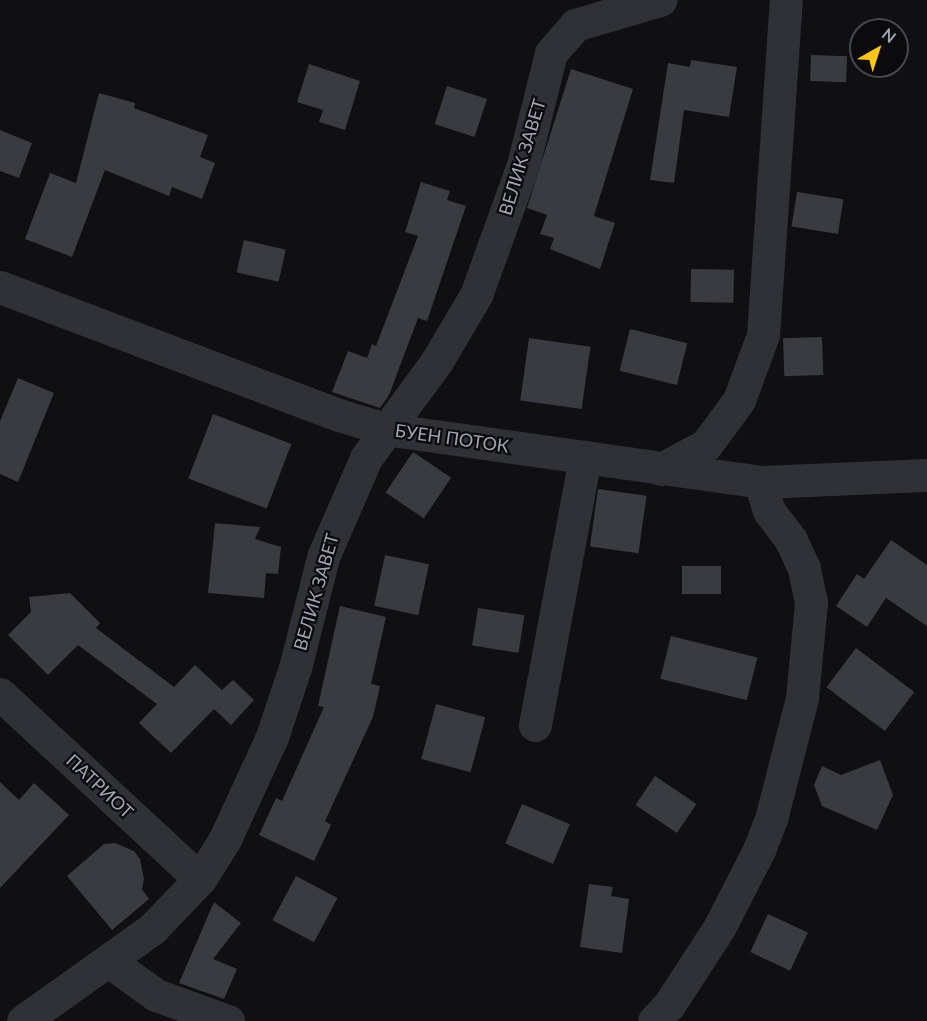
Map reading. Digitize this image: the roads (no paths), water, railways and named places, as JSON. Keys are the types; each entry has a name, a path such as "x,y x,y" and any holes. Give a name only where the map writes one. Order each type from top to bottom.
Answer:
{"street":[{"name":"ВЕЛИК ЗАВЕТ","path":"23,1021 110,962 176,908 200,879 225,838 272,737 335,526 366,458 437,361 476,295 523,165 550,53 575,25 660,0"},
{"path":"661,469 706,445 739,400 763,334 786,0"},
{"name":"БУЕН ПОТОК","path":"0,287 339,415 386,429 760,482 927,475"},
{"path":"535,725 585,457"},
{"path":"654,1021 669,1005 719,928 759,850 771,819 802,698 810,602 804,568 791,540 769,511 760,482"},
{"name":"ПАТРИОТ","path":"0,694 200,879"},
{"path":"110,962 156,995 228,1021"}]}
